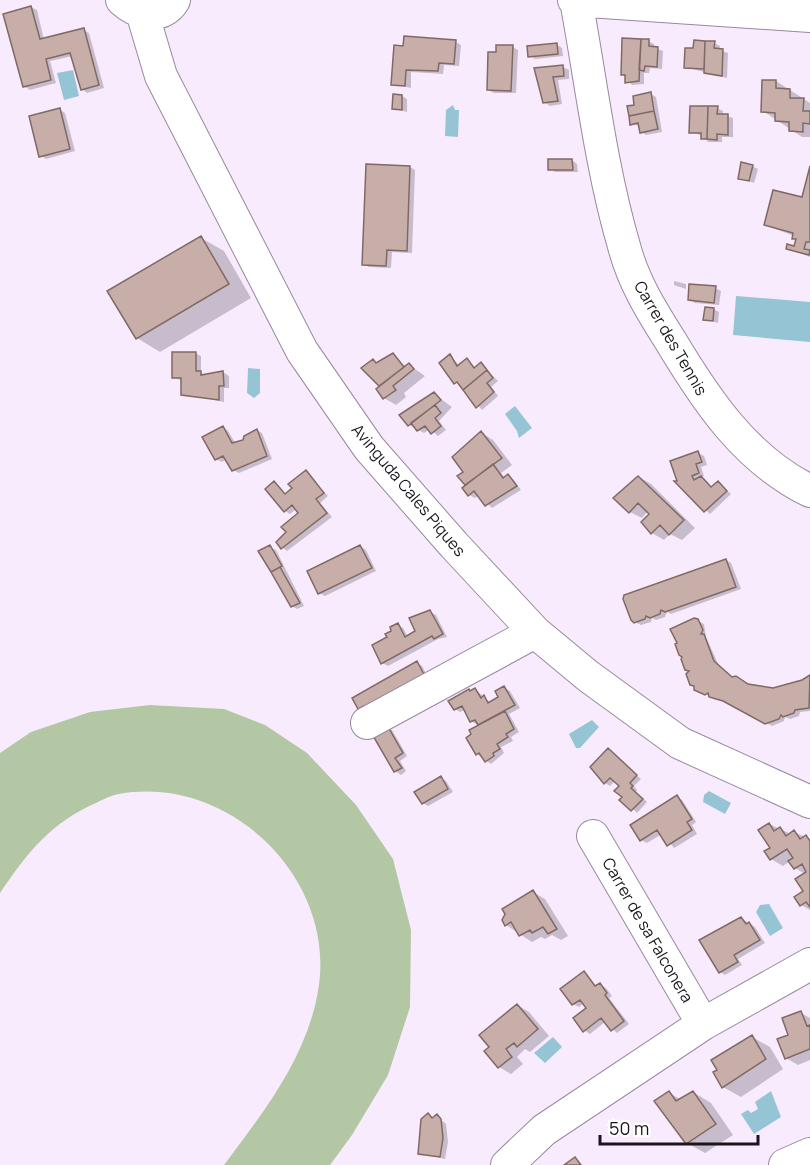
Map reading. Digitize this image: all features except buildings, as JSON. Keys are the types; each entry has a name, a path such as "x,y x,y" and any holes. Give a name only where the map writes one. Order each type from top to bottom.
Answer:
{"street":[{"path":"132,6 156,13 170,7 174,0"},
{"path":"575,0 685,4 810,16"},
{"name":"Carrer des Tennis","path":"575,0 618,177 624,248 639,289 704,398 746,447 787,480 810,491"},
{"name":"Avinguda Cales Piques","path":"132,6 161,76 302,351 369,448 453,545 535,632 588,676 680,743 810,802"},
{"path":"367,723 535,632"},
{"name":"Carrer de sa Falconera","path":"593,836 703,1024"},
{"path":"507,1165 544,1130 703,1024 810,964"},
{"path":"785,1165 810,1154"}],"green space":[{"path":"150,705 224,709 265,725 307,753 356,805 393,859 411,930 410,1007 388,1075 352,1135 330,1165 224,1165 254,1125 294,1061 304,1039 318,991 320,950 311,911 293,875 268,843 236,818 200,801 160,792 119,794 81,810 54,829 31,851 0,893 0,753 31,732 90,712"}],"water":[{"path":"73,70 79,96 64,100 57,73"},
{"path":"453,105 455,110 459,110 458,137 445,136 446,110"},
{"path":"736,296 810,302 810,342 733,335"},
{"path":"248,368 260,369 260,393 254,398 247,393"},
{"path":"515,406 532,428 519,438 505,414"},
{"path":"592,720 599,727 580,748 576,748 569,734"},
{"path":"709,791 731,803 725,814 703,802 704,795"},
{"path":"769,904 783,928 770,936 756,912 760,905"},
{"path":"553,1037 562,1047 545,1063 534,1053"},
{"path":"771,1091 781,1117 754,1134 741,1114 748,1110 751,1113 758,1109 755,1102"}]}
